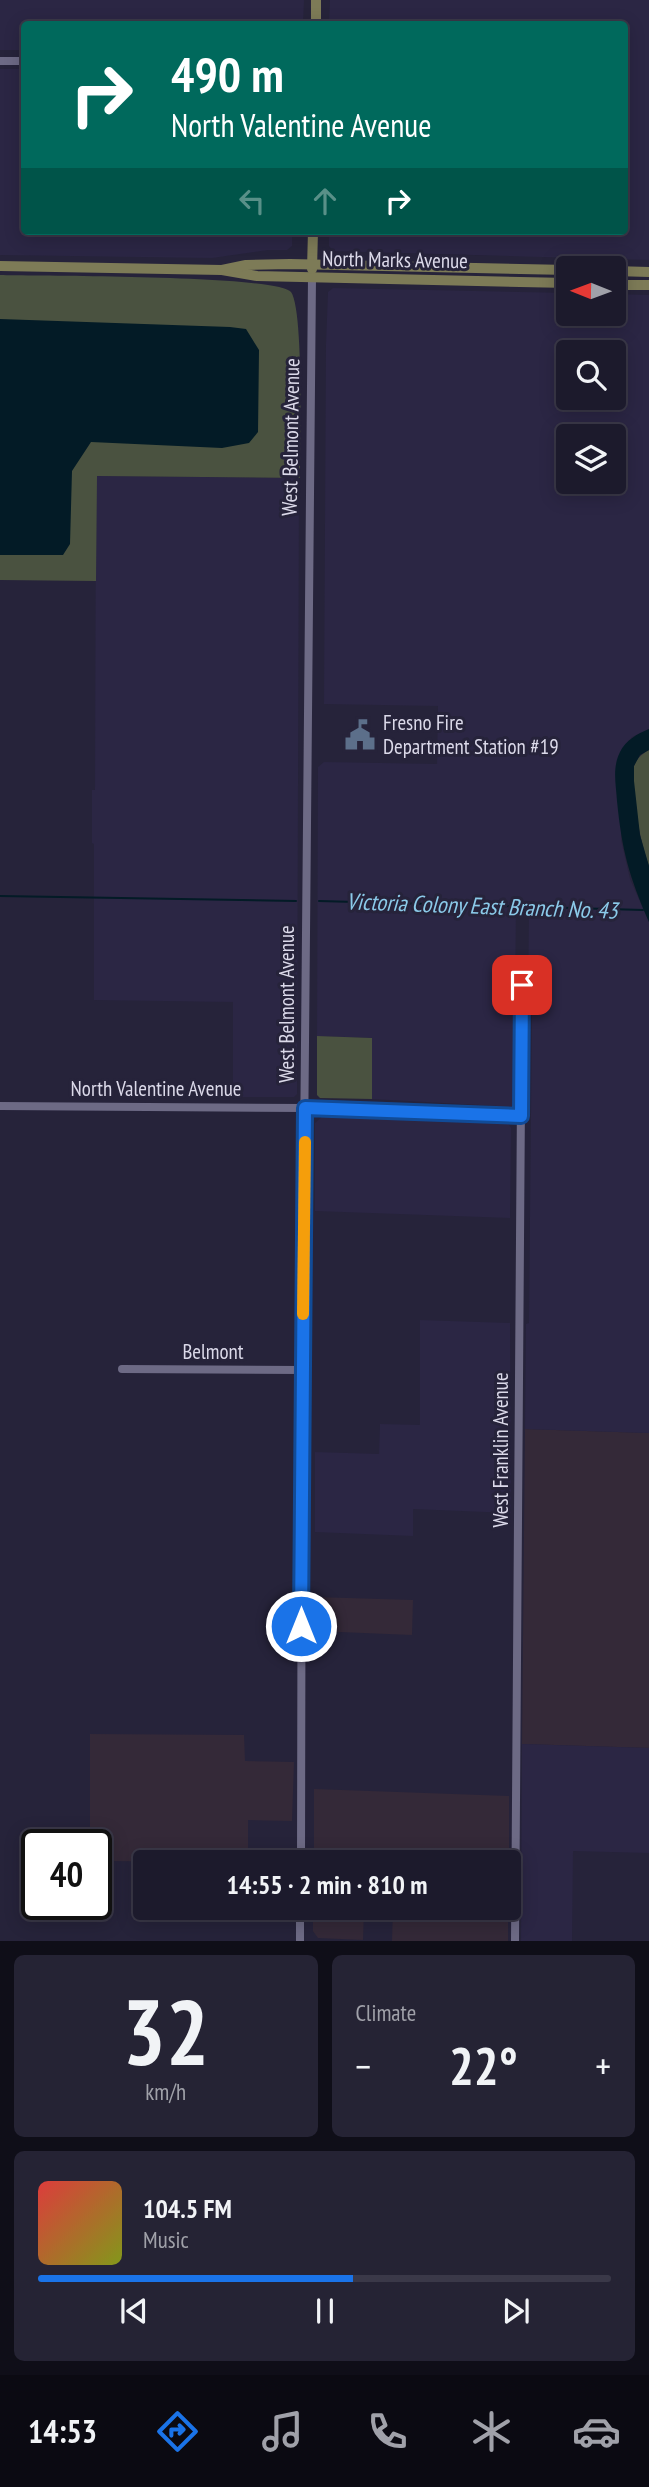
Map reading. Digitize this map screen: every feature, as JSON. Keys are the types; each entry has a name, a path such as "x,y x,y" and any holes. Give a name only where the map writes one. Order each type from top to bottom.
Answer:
{"main road":[{"path":"316,0 316,21"},
{"name":"West Belmont Avenue","path":"312,277 313,235"},
{"name":"North Marks Avenue","path":"222,270 246,265 313,264 556,270"},
{"name":"North Marks Avenue","path":"0,266 222,270 245,275 556,283"},
{"path":"626,271 649,272"},
{"path":"626,285 649,285"}],"street":[{"path":"0,61 21,61"},
{"name":"West Belmont Avenue","path":"301,1850 302,1370 312,277"},
{"name":"West Franklin Avenue","path":"515,1941 522,959"},
{"name":"North Valentine Avenue","path":"0,1105 305,1108 521,1116"},
{"name":"Belmont","path":"122,1368 302,1370"},
{"path":"300,1920 300,1941"}],"shaded area":[{"path":"0,0 304,0 303,21 21,21 21,50 0,50"},
{"path":"330,0 649,0 649,260 626,259 626,256 556,257 333,251 329,246 329,235 628,235 628,21 329,21"},
{"path":"0,69 21,69 21,235 292,235 292,246 287,250 212,258 0,255"},
{"path":"333,288 556,293 556,326 626,326 626,294 649,295 649,729 632,737 621,750 621,840 630,879 649,922 649,1433 525,1429 526,1324 529,1323 532,1009 528,1009 529,905 516,905 514,1107 372,1099 372,1038 317,1036 318,767 324,762 437,764 438,706 324,704 328,292"},
{"path":"96,476 299,478 297,1094 294,1097 233,1097 233,1002 94,1000 92,790 95,790"},
{"path":"325,1114 507,1121 511,1128 510,1218 315,1211 315,1123"},
{"path":"420,1320 510,1323 511,1513 413,1509 413,1536 315,1532 315,1452 379,1454 380,1424 420,1425"},
{"path":"525,1429 649,1433 649,1748 522,1744"},
{"path":"315,1597 413,1600 412,1635 315,1631"},
{"path":"90,1734 244,1735 245,1761 294,1762 292,1821 248,1820 248,1850 133,1850 133,1861 112,1861 112,1829 90,1829"},
{"path":"522,1744 649,1748 649,1853 573,1851 572,1941 521,1941"},
{"path":"314,1789 509,1796 509,1850 314,1850"},
{"path":"313,1920 364,1920 363,1940 318,1938 313,1931"},
{"path":"393,1920 508,1920 508,1941 392,1941"}],"green space":[{"path":"0,275 203,279 277,286 291,292 295,304 300,351 300,478 97,476 96,581 0,580"},
{"path":"649,750 649,866 637,816 633,775 637,761"},
{"path":"317,1036 372,1038 372,1099 320,1098 317,1095"}],"water":[{"path":"0,319 246,329 259,350 258,432 249,443 222,448 91,442 72,471 70,544 63,555 0,555"},
{"path":"649,729 649,750 640,755 634,766 634,781 640,835 649,866 649,922 631,877 624,849 615,776 622,748 632,738"}],"waterway":[{"name":"Victoria Colony East Branch No. 43","path":"0,896 296,901"},
{"name":"Victoria Colony East Branch No. 43","path":"319,901 643,910"}],"slow traffic":[{"path":"303,1314 305,1142"}],"place":[{"name":"Fresno Fire Department Station #19","path":"360,735"}],"route":[{"path":"301,1626 305,1108 521,1116 522,985"}]}
